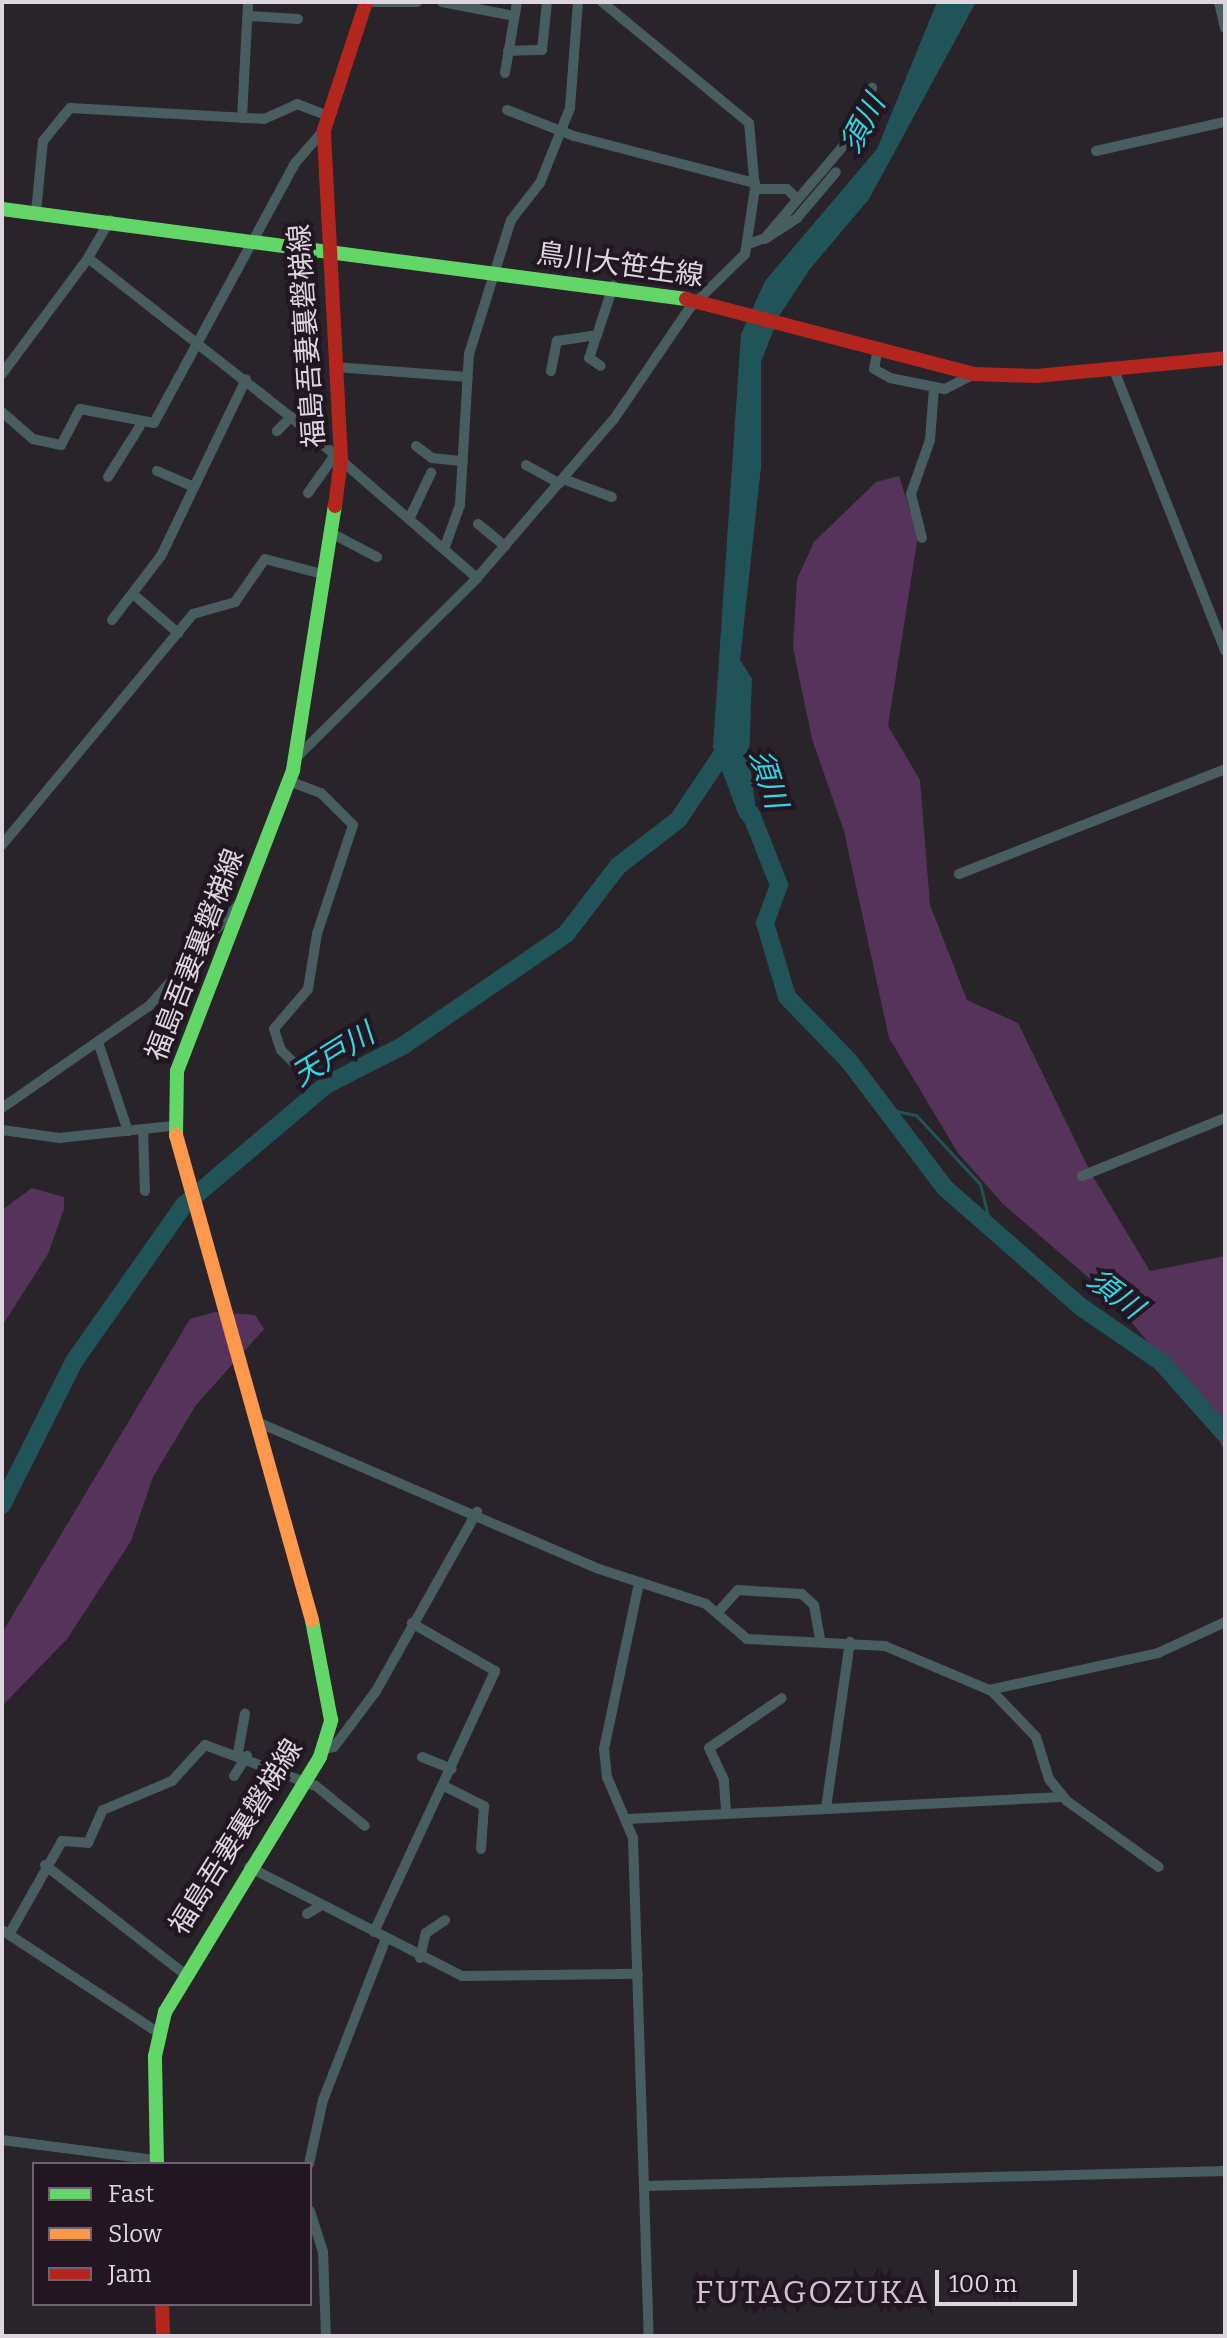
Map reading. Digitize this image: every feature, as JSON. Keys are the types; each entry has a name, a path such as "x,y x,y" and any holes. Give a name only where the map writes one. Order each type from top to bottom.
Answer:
{"main road":[{"name":"福島吾妻裏磐梯線","path":"157,2162 159,2033 183,1973 305,1781 322,1749 331,1697 172,1126 177,1071 244,902 296,758 326,575 338,457 326,250 324,130 326,115 366,2"},
{"name":"鳥川大笹生線","path":"2,209 252,238 493,275 613,286 730,309 975,374 1114,370 1225,358"},
{"path":"162,2306 163,2336"}],"street":[{"path":"242,118 248,2"},
{"path":"373,2 417,2"},
{"path":"442,2 514,16"},
{"path":"505,73 517,2"},
{"path":"508,51 542,50 547,2"},
{"path":"446,544 460,505 468,377 493,275 511,220 540,183 570,108 578,2"},
{"path":"602,2 740,111 751,131 755,186 754,243"},
{"path":"1219,2 1225,28"},
{"path":"248,16 298,19"},
{"path":"296,758 477,578 561,481 696,301 797,199 850,138 872,88"},
{"path":"36,212 43,141 70,108 269,118 297,104 326,115"},
{"path":"507,110 561,132 755,186 787,189 797,199"},
{"path":"1096,151 1225,122"},
{"path":"2,412 33,439 61,445 80,409 140,426 154,423 202,341 252,238 311,138 324,130"},
{"path":"754,243 797,218 836,172"},
{"path":"2,374 88,258 110,220"},
{"path":"88,258 202,341 446,544 477,578"},
{"path":"601,366 589,358 613,286"},
{"path":"551,371 557,341 597,335"},
{"path":"874,346 879,375 934,388 966,384 975,374"},
{"path":"335,367 468,377"},
{"path":"1114,370 1225,651"},
{"path":"112,620 133,594 194,487 246,379"},
{"path":"922,538 911,494 930,440 934,388"},
{"path":"277,431 291,417"},
{"path":"108,477 140,426"},
{"path":"416,446 432,458 463,461"},
{"path":"308,493 338,457"},
{"path":"526,465 561,481 612,497"},
{"path":"157,471 194,487"},
{"path":"411,515 431,473"},
{"path":"478,524 505,546"},
{"path":"331,533 377,557"},
{"path":"2,845 193,614 235,602 265,559 326,575"},
{"path":"133,594 178,633"},
{"path":"959,874 1225,769"},
{"path":"289,781 321,793 353,825 317,934 308,989 274,1029 281,1050 299,1068"},
{"path":"4,1104 149,1006 244,902"},
{"path":"98,1042 128,1131"},
{"path":"1082,1176 1225,1118"},
{"path":"2,1130 59,1138 172,1126"},
{"path":"143,1129 145,1191"},
{"path":"255,1421 477,1512 639,1583 719,1611 752,1640 820,1640 896,1649 991,1690 1036,1737 1063,1797 1119,1845 1159,1867"},
{"path":"322,1749 334,1747 376,1691 477,1512"},
{"path":"639,1583 604,1749 607,1777 628,1819 638,1974 649,2336"},
{"path":"719,1611 738,1590 802,1594 814,1605 820,1640"},
{"path":"991,1690 1158,1653 1225,1622"},
{"path":"374,1932 402,1859 444,1786 495,1665 412,1623"},
{"path":"826,1808 850,1642"},
{"path":"726,1811 724,1780 709,1748 782,1698"},
{"path":"234,1776 243,1755 245,1714"},
{"path":"159,2033 6,1931 45,1865 65,1838 88,1843 103,1810 172,1781 205,1745 243,1755 305,1781 365,1826"},
{"path":"422,1757 452,1769"},
{"path":"444,1786 484,1806 481,1849"},
{"path":"628,1819 726,1811 1063,1797"},
{"path":"45,1865 183,1973"},
{"path":"249,1867 420,1958 487,1979 638,1974"},
{"path":"307,1914 322,1905"},
{"path":"420,1958 426,1933 445,1920"},
{"path":"309,2162 323,2100 386,1938"},
{"path":"2,2140 157,2162"},
{"path":"645,2186 1225,2171"},
{"path":"312,2217 323,2252 326,2336"}],"shaded area":[{"path":"899,476 918,536 888,726 920,780 930,905 967,1000 1018,1023 1092,1175 1150,1271 1225,1256 1225,1453 1208,1416 1111,1297 1003,1204 958,1153 889,1038 844,831 812,739 793,648 797,579 814,542 876,482"},
{"path":"32,1188 64,1197 64,1209 48,1254 2,1326 2,1210"},
{"path":"214,1312 255,1315 264,1329 196,1405 153,1477 131,1541 67,1639 2,1706 2,1633 190,1319"}],"water":[{"path":"937,2 976,2 869,199 810,269 779,316 761,362 761,467 740,660 752,679 749,757 760,842 739,816 713,747 741,334 765,281 877,149"}],"waterway":[{"name":"天戸川","path":"2,1505 75,1360 184,1205 326,1085 404,1045 566,934 618,866 678,820 727,747"},
{"name":"須川","path":"751,814 779,885 765,923 787,997 849,1061 945,1188 1081,1307 1161,1362 1225,1434"},
{"path":"882,1108 916,1115 980,1184 991,1228"}],"traffic: fast":[{"path":"2,209 686,299"},
{"path":"176,1135 177,1071 293,770 335,506"},
{"path":"157,2162 155,2056 165,2012 320,1757 331,1720 312,1620"}],"traffic: slow":[{"path":"176,1135 312,1620"}],"traffic: jam":[{"path":"335,506 341,459 324,130 366,2"},
{"path":"686,299 974,374 1036,376 1225,358"},
{"path":"162,2306 163,2336"}],"district":[{"name":"FUTAGOZUKA","path":"812,2292"}]}
